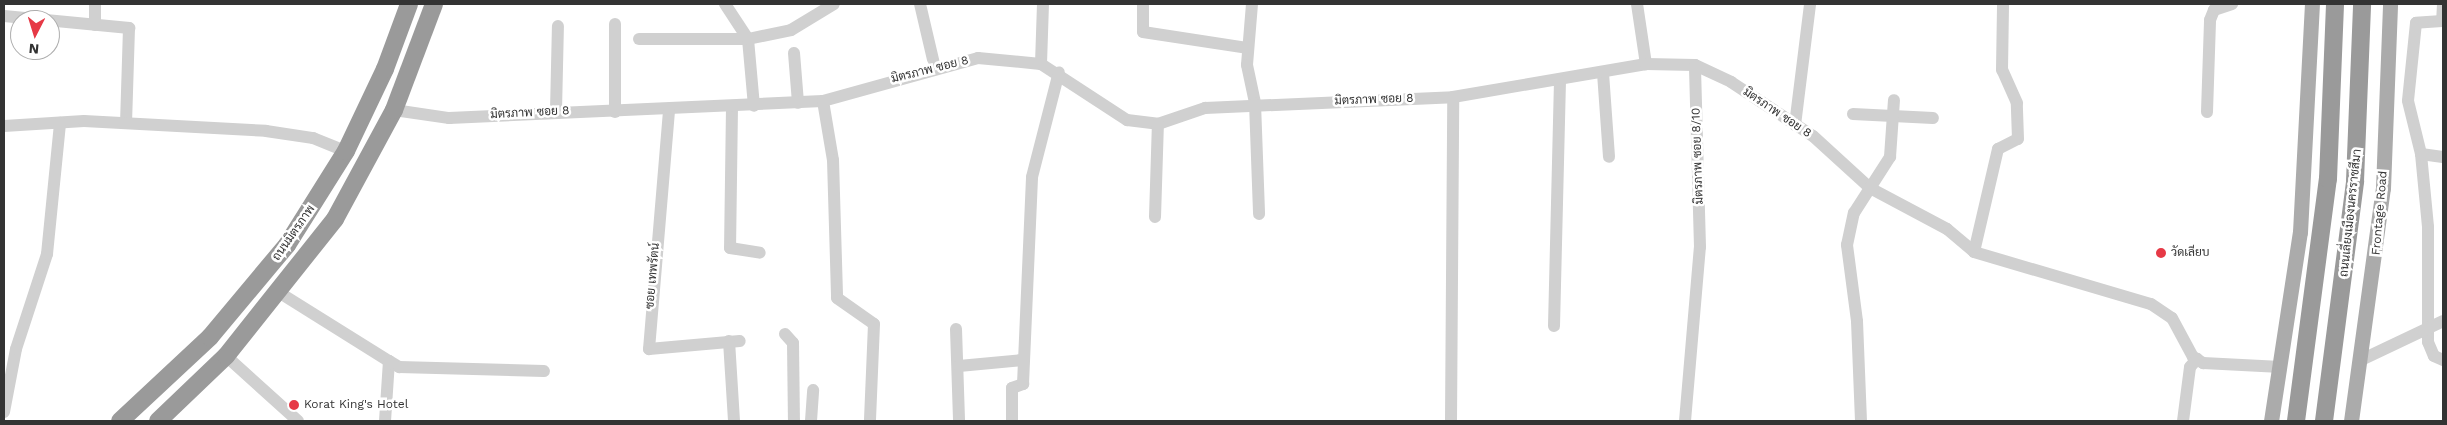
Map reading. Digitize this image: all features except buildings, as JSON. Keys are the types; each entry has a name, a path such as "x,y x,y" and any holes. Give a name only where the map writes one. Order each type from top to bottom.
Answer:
{"highway":[{"name":"ถนนมิตรภาพ","path":"120,421 210,338 264,276 346,151 386,68 409,4"},
{"name":"ถนนมิตรภาพ","path":"158,421 226,356 280,293 334,220 394,110 434,4"},
{"path":"2296,421 2328,179 2335,4"},
{"name":"ถนนเลี่ยงเมืองนครราชสีมา","path":"2324,421 2353,199 2362,4"}],"main road":[{"path":"2271,421 2281,367 2301,224 2312,4"},
{"name":"Frontage Road","path":"2351,421 2376,257 2388,102 2390,4"}],"street":[{"path":"95,4 95,25"},
{"path":"725,4 748,39 754,106"},
{"path":"639,39 748,39 791,30 834,4"},
{"path":"920,4 935,68"},
{"path":"1041,64 1043,4"},
{"path":"1143,4 1143,32 1248,48"},
{"path":"1252,4 1248,48 1255,103 1259,214"},
{"path":"1637,4 1646,64"},
{"path":"1794,125 1810,4"},
{"path":"1974,252 1998,149 2018,139 2017,104 2002,70 2003,4"},
{"path":"2207,112 2210,20 2214,10 2232,4"},
{"path":"2443,4 2442,22 2416,23 2408,101 2421,154 2428,227 2426,327 2431,353 2443,360"},
{"path":"4,16 128,28 126,122"},
{"path":"615,24 615,112"},
{"path":"556,111 558,26"},
{"path":"794,53 798,103"},
{"name":"มิตรภาพ ซอย 8","path":"394,110 449,118 556,111 669,111 798,103 823,100 935,68 978,58 1041,64 1059,72 1127,120 1158,124 1205,108 1255,103 1454,97 1560,81 1646,64 1695,65 1731,82 1794,125 1870,188 1947,229 1974,252 2151,304 2172,318 2197,360"},
{"name":"มิตรภาพ ซอย 8/10","path":"1685,421 1700,247 1695,65"},
{"path":"1012,421 1012,388 1023,384 1032,177 1059,72"},
{"path":"1602,73 1609,157"},
{"path":"1554,326 1560,81"},
{"path":"1451,421 1454,97"},
{"path":"823,100 834,181 835,292 842,306 874,324 870,421"},
{"path":"1860,421 1857,321 1847,245 1854,213 1890,156 1894,100"},
{"path":"2388,102 2408,101"},
{"path":"732,107 730,248 760,253"},
{"name":"ซอย เทพรัตน์","path":"669,111 649,349 734,341 734,421"},
{"path":"1853,114 1933,118"},
{"path":"4,126 126,122 266,131 313,138 346,151"},
{"path":"4,412 10,347 47,254 60,124"},
{"path":"1155,217 1158,124"},
{"path":"2421,154 2443,156"},
{"path":"280,293 389,362 399,366 544,371"},
{"path":"2361,360 2426,327 2443,321"},
{"path":"956,329 959,366 959,421"},
{"path":"785,334 793,344 794,421"},
{"path":"226,356 298,421"},
{"path":"959,366 1023,360"},
{"path":"2183,421 2190,366 2197,360 2212,366 2281,367"},
{"path":"385,421 389,362"},
{"path":"811,421 813,390"}],"place":[{"name":"วัดเลียบ","path":"2161,253"},
{"name":"Korat King's Hotel","path":"294,405"}]}
